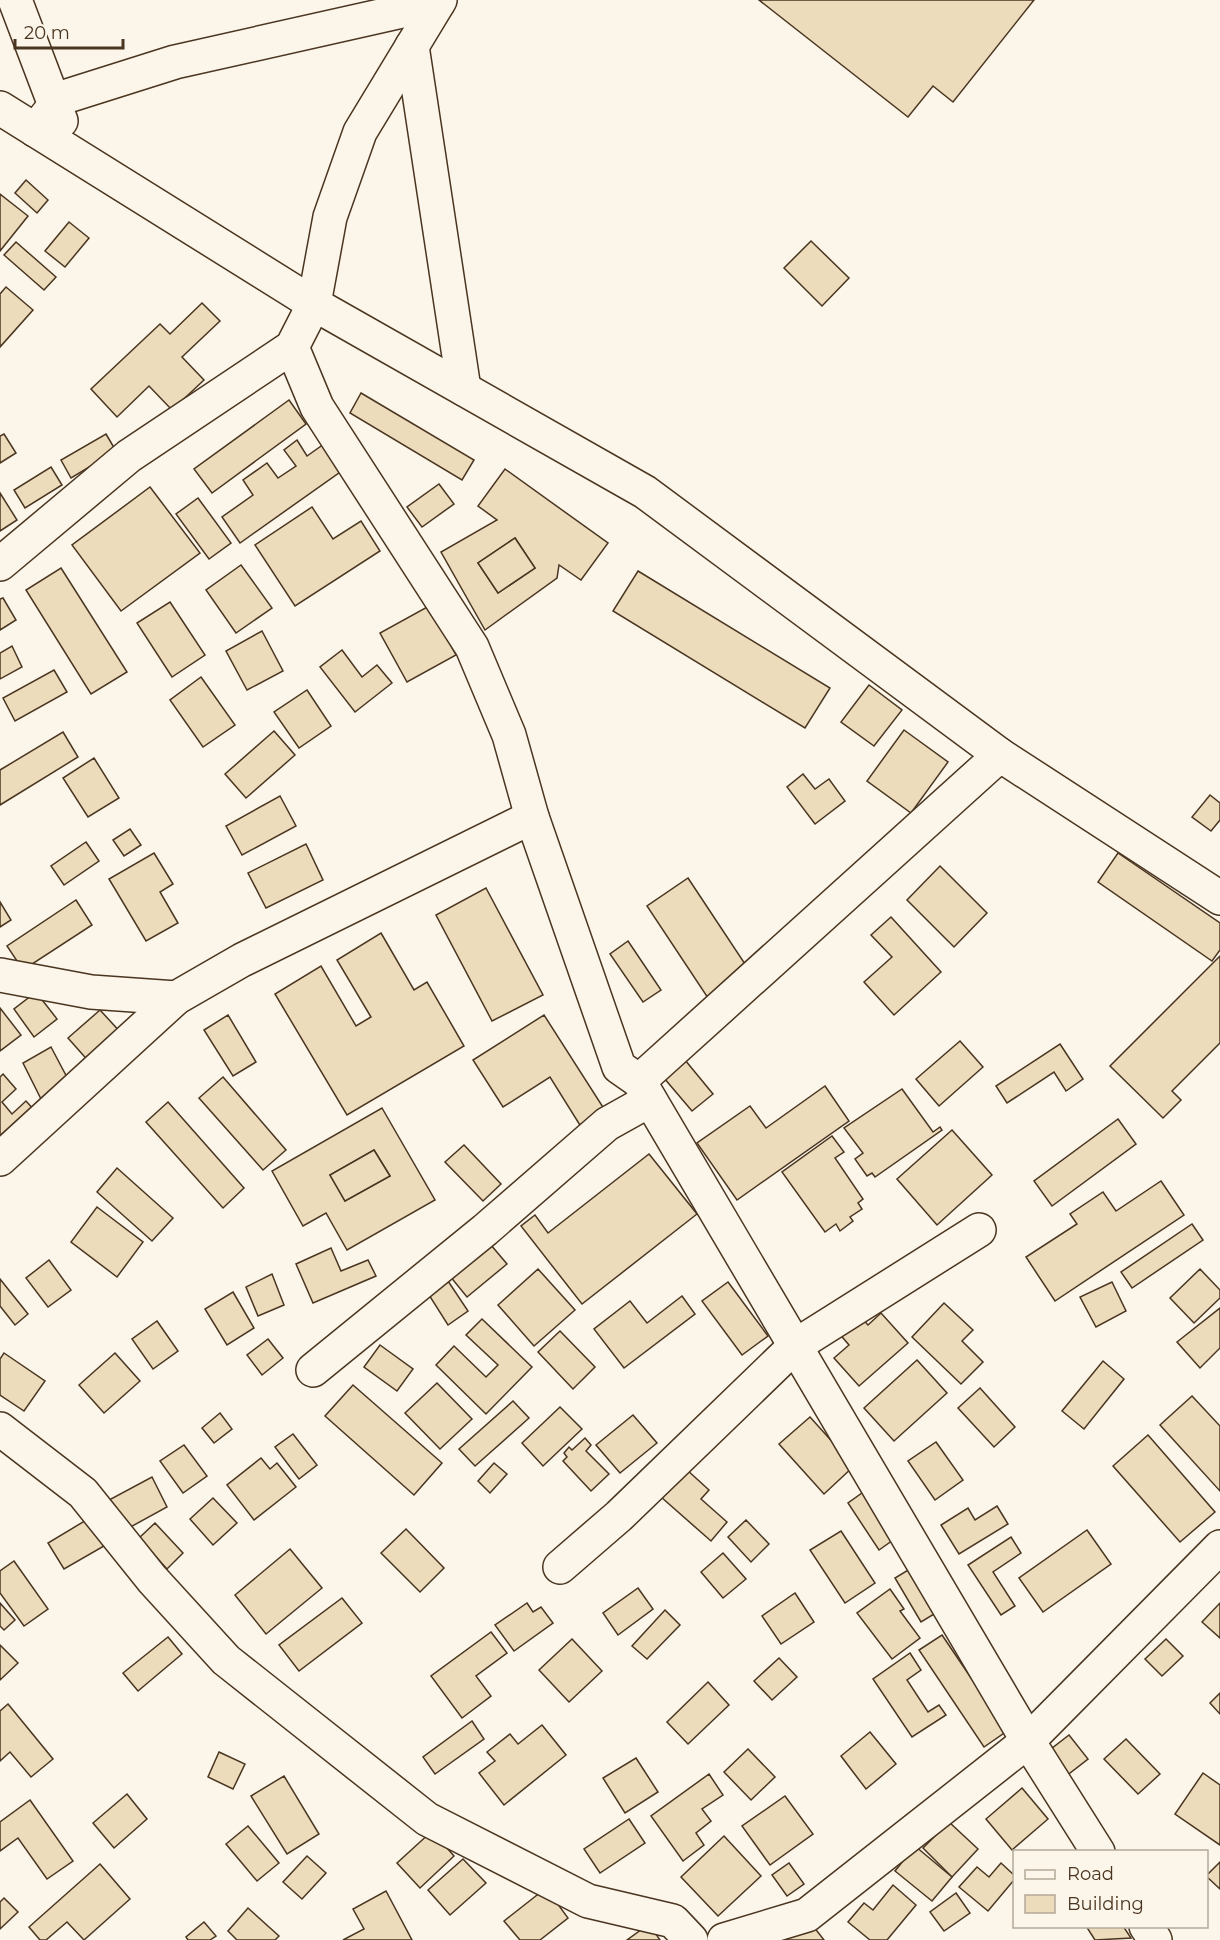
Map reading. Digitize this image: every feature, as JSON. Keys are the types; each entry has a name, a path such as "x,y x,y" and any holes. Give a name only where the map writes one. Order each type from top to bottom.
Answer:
{"street":[{"path":"15,0 45,117 73,154 314,304 645,492 1000,755 1220,898"},
{"path":"45,117 61,98 175,62 439,2"},
{"path":"0,564 129,456 292,347 314,304 330,217 360,132 439,2"},
{"path":"412,46 464,389"},
{"path":"2,114 45,117"},
{"path":"292,347 317,407 472,648 509,735 532,817 619,1067 645,1090 1028,1741 1097,1850"},
{"path":"313,1370 484,1230 645,1090 1000,755"},
{"path":"0,1159 176,998 242,960 532,817"},
{"path":"0,975 91,992 176,998"},
{"path":"560,1567 618,1516 795,1346 979,1230"},
{"path":"0,1429 82,1494 152,1579 226,1660 427,1819 588,1901 673,1921 691,1940"},
{"path":"724,1940 807,1915 1028,1741 1220,1547"}],"building":[{"path":"759,0 1034,0 953,102 933,86 908,117"},
{"path":"26,180 48,200 37,213 15,193"},
{"path":"0,194 28,216 0,251"},
{"path":"69,222 89,238 65,267 45,251"},
{"path":"811,241 849,278 822,306 784,268"},
{"path":"16,242 56,277 44,290 4,255"},
{"path":"6,287 33,310 0,347 0,294"},
{"path":"202,303 220,321 182,357 204,380 172,410 149,386 117,417 91,389 160,324 170,334"},
{"path":"361,393 474,460 462,480 350,413"},
{"path":"289,400 306,424 212,493 194,469"},
{"path":"4,434 16,453 0,463 0,436"},
{"path":"106,434 116,451 71,478 61,460"},
{"path":"297,440 307,456 324,444 343,470 240,543 222,517 253,495 243,480 267,463 278,478 296,466 284,450"},
{"path":"51,467 62,485 25,508 14,490"},
{"path":"505,469 608,543 581,580 559,565 557,578 485,630 441,552 497,520 478,506","holes":["515,538 535,568 498,593 478,563"]},
{"path":"439,484 454,504 422,527 407,507"},
{"path":"150,487 200,553 121,611 72,545"},
{"path":"0,493 17,520 0,531"},
{"path":"198,498 231,543 209,559 176,514"},
{"path":"312,507 333,539 361,521 380,551 295,606 255,545"},
{"path":"515,538 535,568 498,593 478,563"},
{"path":"241,565 272,608 236,633 206,590"},
{"path":"61,568 127,672 91,694 26,590"},
{"path":"638,571 830,688 805,728 613,611"},
{"path":"3,598 16,620 0,630 0,599"},
{"path":"170,602 205,655 172,677 137,623"},
{"path":"429,606 456,655 407,682 380,633"},
{"path":"262,631 283,671 247,690 226,651"},
{"path":"12,646 22,667 0,679 0,653"},
{"path":"342,650 362,677 377,665 392,683 355,712 320,667"},
{"path":"54,670 67,692 15,721 3,698"},
{"path":"201,677 235,725 203,747 170,700"},
{"path":"869,685 902,710 874,746 841,722"},
{"path":"307,690 331,726 299,748 274,712"},
{"path":"904,730 948,762 911,813 867,781"},
{"path":"274,731 295,755 246,798 225,774"},
{"path":"63,732 78,757 0,805 0,770"},
{"path":"94,758 119,798 88,817 63,778"},
{"path":"803,774 815,789 829,779 845,801 815,824 787,787"},
{"path":"1210,795 1220,803 1220,820 1211,831 1192,817"},
{"path":"280,796 296,826 242,855 226,826"},
{"path":"130,829 141,845 124,856 113,840"},
{"path":"86,842 99,861 64,885 51,866"},
{"path":"306,844 323,880 266,908 248,873"},
{"path":"154,853 173,884 160,892 178,923 146,941 109,879"},
{"path":"1118,853 1220,923 1220,950 1212,961 1098,882"},
{"path":"940,866 987,913 954,947 907,900"},
{"path":"688,878 749,970 708,998 647,906"},
{"path":"486,888 543,995 492,1021 436,915"},
{"path":"76,900 92,925 23,970 7,946"},
{"path":"0,902 11,920 0,927"},
{"path":"891,917 941,972 894,1015 864,982 892,957 871,935"},
{"path":"381,933 414,990 427,982 464,1046 347,1115 275,994 321,966 356,1026 371,1017 337,960"},
{"path":"628,941 661,990 643,1002 610,954"},
{"path":"1220,956 1220,1043 1172,1091 1181,1100 1163,1118 1110,1066"},
{"path":"36,992 57,1019 34,1037 14,1009"},
{"path":"0,1008 21,1035 0,1051"},
{"path":"100,1010 123,1035 91,1064 68,1038"},
{"path":"228,1015 256,1062 233,1076 204,1030"},
{"path":"544,1015 608,1115 583,1130 550,1077 503,1107 473,1060"},
{"path":"960,1041 983,1067 939,1106 916,1079"},
{"path":"1060,1044 1083,1079 1066,1091 1054,1072 1007,1103 996,1086"},
{"path":"51,1047 70,1083 41,1099 23,1063"},
{"path":"685,1060 713,1094 692,1111 664,1078"},
{"path":"3,1074 16,1089 2,1102 12,1114 26,1101 35,1111 3,1140 0,1136 0,1077"},
{"path":"223,1077 286,1150 263,1170 199,1098"},
{"path":"825,1086 849,1121 737,1200 697,1143 750,1106 766,1128"},
{"path":"902,1089 933,1132 940,1127 942,1130 875,1177 872,1173 867,1176 855,1159 863,1153 844,1128"},
{"path":"168,1102 244,1188 223,1208 146,1122"},
{"path":"382,1108 435,1200 347,1250 326,1213 303,1226 272,1171","holes":["374,1150 390,1176 345,1201 330,1175"]},
{"path":"1118,1119 1136,1144 1052,1206 1034,1181"},
{"path":"952,1130 992,1175 937,1225 897,1179"},
{"path":"832,1136 844,1152 835,1158 863,1199 858,1203 862,1209 850,1217 853,1221 840,1231 836,1224 825,1232 782,1172"},
{"path":"464,1145 501,1184 483,1201 445,1162"},
{"path":"374,1150 390,1176 345,1201 330,1175"},
{"path":"649,1154 697,1214 582,1304 521,1226 535,1215 548,1233"},
{"path":"117,1168 173,1218 152,1241 97,1192"},
{"path":"1161,1181 1184,1215 1055,1301 1026,1257 1077,1224 1070,1214 1103,1192 1116,1211"},
{"path":"97,1207 143,1242 117,1277 71,1242"},
{"path":"1192,1224 1203,1240 1132,1288 1121,1272"},
{"path":"485,1238 507,1264 467,1297 445,1270"},
{"path":"331,1248 341,1271 368,1260 376,1276 313,1303 296,1264"},
{"path":"49,1260 71,1290 48,1307 26,1278"},
{"path":"538,1269 575,1310 534,1346 498,1305"},
{"path":"1200,1269 1220,1290 1220,1298 1194,1323 1170,1298"},
{"path":"272,1274 284,1305 258,1316 246,1287"},
{"path":"0,1279 28,1314 15,1325 0,1306"},
{"path":"448,1281 468,1311 448,1325 429,1295"},
{"path":"728,1282 768,1336 742,1355 702,1301"},
{"path":"1112,1282 1126,1311 1096,1327 1080,1297"},
{"path":"233,1292 254,1328 227,1345 205,1309"},
{"path":"682,1296 695,1314 624,1368 594,1329 630,1301 647,1323"},
{"path":"944,1303 973,1330 962,1341 983,1362 961,1384 912,1337"},
{"path":"1220,1308 1220,1348 1200,1368 1177,1342"},
{"path":"857,1313 868,1325 881,1313 908,1343 859,1386 834,1358 849,1345 837,1331"},
{"path":"482,1319 532,1367 486,1414 436,1365 454,1346 486,1377 498,1365 466,1335"},
{"path":"157,1321 178,1351 153,1369 132,1339"},
{"path":"560,1331 595,1367 573,1389 538,1352"},
{"path":"268,1339 283,1358 262,1375 247,1355"},
{"path":"380,1345 413,1369 397,1391 364,1367"},
{"path":"4,1353 45,1381 24,1411 0,1395 0,1359"},
{"path":"115,1353 140,1381 104,1413 79,1385"},
{"path":"917,1360 947,1393 894,1441 864,1408"},
{"path":"1103,1361 1124,1379 1084,1429 1062,1411"},
{"path":"437,1383 472,1419 440,1449 405,1413"},
{"path":"353,1385 442,1463 414,1495 325,1416"},
{"path":"980,1388 1015,1427 994,1447 958,1408"},
{"path":"1192,1396 1220,1426 1220,1491 1160,1425"},
{"path":"513,1401 529,1418 475,1466 459,1449"},
{"path":"560,1407 582,1429 543,1466 522,1443"},
{"path":"220,1413 232,1429 214,1443 202,1428"},
{"path":"633,1415 657,1443 620,1473 596,1445"},
{"path":"810,1417 854,1466 824,1494 779,1444"},
{"path":"293,1434 317,1465 299,1479 275,1447"},
{"path":"1148,1435 1215,1512 1180,1542 1113,1466"},
{"path":"585,1438 591,1445 586,1451 609,1474 591,1491 563,1461 567,1457 564,1453 569,1447 572,1450"},
{"path":"936,1442 963,1480 935,1500 908,1461"},
{"path":"184,1445 207,1476 183,1493 160,1461"},
{"path":"261,1458 270,1469 277,1463 296,1487 254,1520 227,1485"},
{"path":"494,1463 507,1474 490,1493 478,1481"},
{"path":"686,1469 709,1490 701,1499 727,1522 711,1541 661,1497"},
{"path":"152,1477 167,1507 125,1530 109,1500"},
{"path":"869,1488 900,1535 879,1550 848,1503"},
{"path":"213,1498 237,1523 213,1545 190,1519"},
{"path":"997,1506 1008,1524 959,1554 941,1525 968,1508 975,1520"},
{"path":"88,1519 104,1546 64,1569 48,1543"},
{"path":"746,1520 769,1544 751,1562 728,1537"},
{"path":"155,1523 183,1553 167,1569 139,1538"},
{"path":"406,1529 444,1568 420,1592 381,1553"},
{"path":"1087,1530 1111,1564 1043,1612 1019,1578"},
{"path":"841,1531 875,1583 845,1603 810,1550"},
{"path":"1011,1537 1021,1553 993,1572 1015,1606 1001,1615 968,1565"},
{"path":"290,1549 322,1588 266,1634 235,1595"},
{"path":"723,1553 746,1579 723,1598 701,1572"},
{"path":"14,1561 48,1609 24,1626 0,1593 0,1571"},
{"path":"918,1564 944,1608 921,1622 895,1578"},
{"path":"638,1588 653,1609 618,1635 603,1613"},
{"path":"890,1589 904,1609 900,1611 920,1638 892,1659 857,1613"},
{"path":"795,1593 814,1622 781,1644 762,1616"},
{"path":"342,1598 362,1623 299,1671 279,1645"},
{"path":"0,1603 15,1620 4,1630 0,1626"},
{"path":"527,1603 533,1612 541,1607 553,1623 514,1651 495,1625"},
{"path":"1220,1603 1220,1638 1202,1622"},
{"path":"665,1610 680,1625 647,1659 632,1646"},
{"path":"491,1632 507,1653 476,1676 491,1696 462,1718 431,1676"},
{"path":"942,1635 1007,1731 984,1747 919,1650"},
{"path":"168,1637 182,1654 138,1691 123,1673"},
{"path":"572,1639 602,1671 569,1702 539,1670"},
{"path":"1166,1639 1183,1656 1162,1676 1145,1659"},
{"path":"0,1645 18,1663 0,1680"},
{"path":"910,1653 921,1670 907,1680 928,1712 939,1705 946,1715 912,1737 873,1679"},
{"path":"779,1658 797,1677 772,1700 754,1681"},
{"path":"708,1682 729,1705 688,1744 667,1722"},
{"path":"1220,1693 1220,1714 1210,1703"},
{"path":"8,1704 53,1759 31,1777 10,1752 0,1761 0,1711"},
{"path":"472,1721 484,1739 435,1774 423,1757"},
{"path":"542,1725 566,1755 504,1805 479,1773 495,1761 487,1752 510,1734 518,1744"},
{"path":"870,1732 896,1764 866,1789 841,1756"},
{"path":"1069,1735 1088,1759 1061,1780 1042,1756"},
{"path":"1126,1739 1160,1774 1138,1794 1104,1759"},
{"path":"748,1749 775,1777 751,1800 724,1772"},
{"path":"219,1752 245,1764 233,1789 208,1777"},
{"path":"636,1758 658,1792 625,1813 603,1778"},
{"path":"1203,1773 1220,1785 1220,1845 1175,1814"},
{"path":"709,1774 723,1795 702,1809 711,1821 696,1833 704,1845 683,1861 651,1816"},
{"path":"284,1776 319,1834 287,1854 251,1796"},
{"path":"1022,1788 1048,1819 1012,1850 986,1819"},
{"path":"127,1794 147,1819 114,1848 93,1823"},
{"path":"785,1796 813,1834 770,1865 742,1826"},
{"path":"30,1800 73,1861 47,1879 18,1838 0,1851 0,1822"},
{"path":"629,1819 645,1843 600,1873 584,1849"},
{"path":"949,1822 978,1849 952,1877 923,1848"},
{"path":"248,1826 279,1863 257,1881 226,1844"},
{"path":"432,1831 454,1856 420,1888 397,1863"},
{"path":"724,1836 761,1876 718,1916 681,1877"},
{"path":"915,1846 952,1877 932,1901 895,1871"},
{"path":"307,1856 326,1873 302,1899 283,1882"},
{"path":"463,1859 486,1883 450,1915 428,1890"},
{"path":"1220,1862 1220,1889 1208,1878 1208,1874"},
{"path":"789,1863 804,1884 787,1896 772,1875"},
{"path":"1001,1863 1013,1874 1013,1881 988,1911 959,1887 977,1867 989,1877"},
{"path":"100,1864 130,1899 84,1940 67,1922 46,1940 40,1940 29,1927"},
{"path":"893,1885 916,1905 887,1940 870,1940 848,1922 864,1903 873,1910"},
{"path":"546,1888 568,1918 540,1940 520,1940 504,1921"},
{"path":"386,1891 412,1940 343,1940 364,1929 353,1909"},
{"path":"956,1893 970,1913 944,1931 930,1912"},
{"path":"4,1898 18,1912 0,1929 0,1902"},
{"path":"248,1908 279,1936 275,1940 237,1940 228,1931"},
{"path":"204,1922 216,1936 210,1940 188,1940 186,1937"},
{"path":"810,1922 824,1940 786,1940"},
{"path":"649,1924 660,1940 627,1940"},
{"path":"1087,1928 1124,1928 1131,1938 1095,1940"}]}
